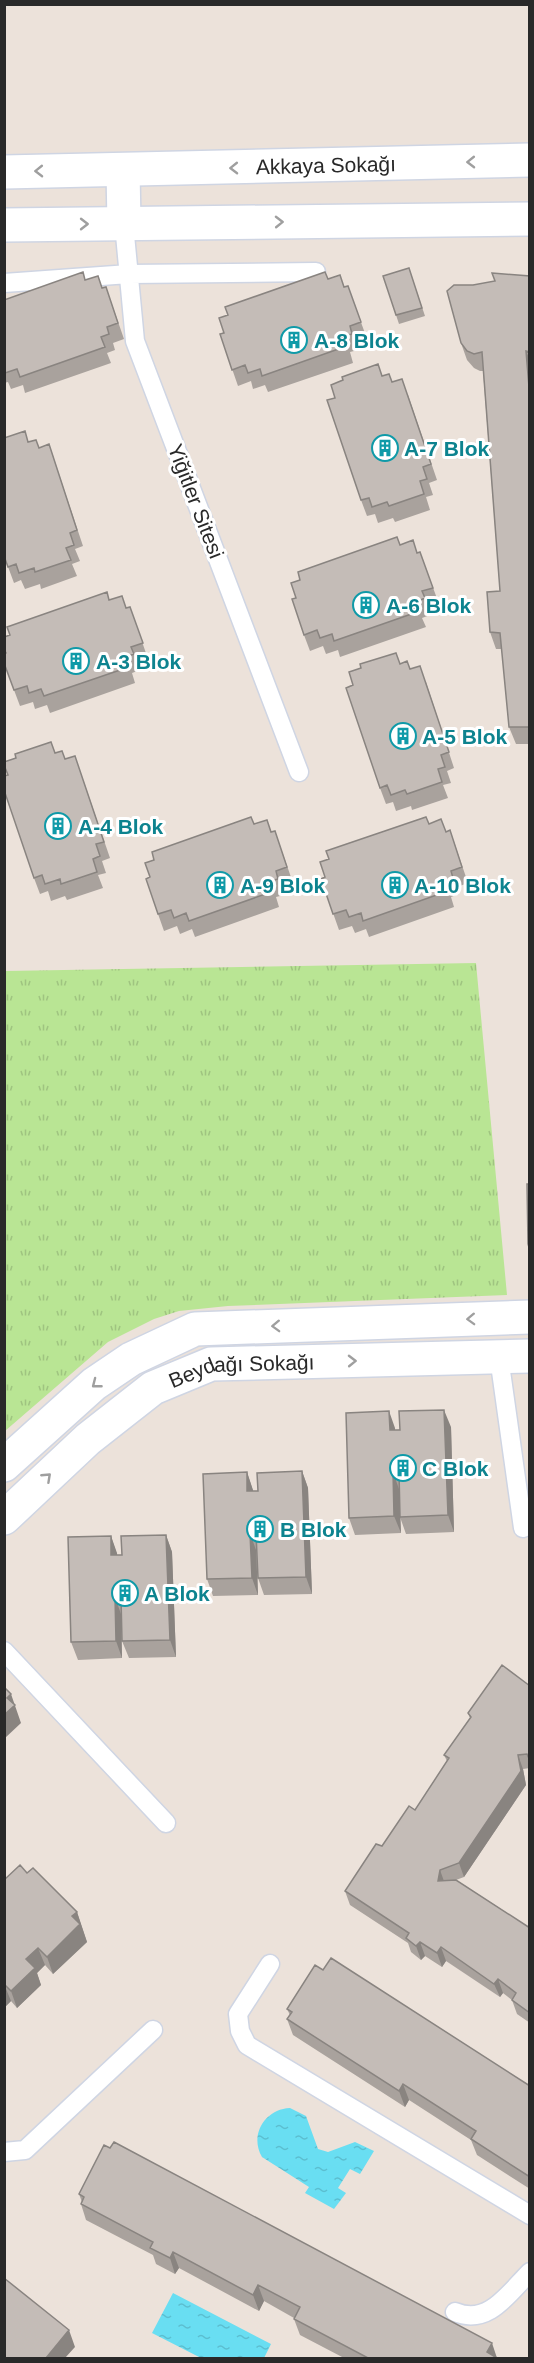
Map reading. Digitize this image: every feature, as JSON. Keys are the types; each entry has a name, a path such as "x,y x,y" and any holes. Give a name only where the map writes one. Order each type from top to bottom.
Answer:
{"street":[{"name":"Akkaya Sokağı","path":"4,171 530,160"},
{"path":"123,170 124,224"},
{"path":"4,225 530,219"},
{"name":"Beydağı Sokağı","path":"4,1466 94,1384 131,1359 195,1329 530,1317"},
{"name":"Beydağı Sokağı","path":"4,1518 88,1439 153,1388 212,1364 514,1357"}],"lane":[{"name":"Yiğitler Sitesi","path":"124,224 135,340 299,772"},
{"path":"4,283 129,274 316,272"},
{"path":"514,1357 523,1528"},
{"path":"4,1651 166,1823"},
{"path":"270,1964 238,2014 240,2031 247,2045 530,2215"},
{"path":"4,2152 25,2150 153,2030"},
{"path":"455,2312 475,2317 493,2310 530,2272"}],"green space":[{"path":"476,963 507,1295 228,1306 179,1311 154,1319 108,1342 5,1431 5,971"}],"water":[{"path":"290,2108 306,2116 318,2149 328,2152 355,2142 374,2151 360,2174 350,2169 338,2188 346,2193 334,2209 305,2193 309,2187 262,2157 258,2149 259,2132 267,2118 281,2109"},
{"path":"173,2293 271,2344 264,2358 201,2358 152,2333"}],"building":[{"path":"409,268 422,308 396,315 383,276"},
{"path":"83,272 85,280 98,276 102,288 106,287 118,323 107,327 109,334 101,337 105,347 20,377 17,369 5,373 4,300"},
{"name":"A-8 Blok","path":"325,272 328,279 340,275 344,287 348,286 361,322 350,326 352,334 344,336 347,346 262,376 260,369 248,373 245,365 232,370 220,334 224,333 219,318 228,315 225,307"},
{"path":"492,273 530,276 530,352 526,351 530,399 530,727 509,727 500,633 490,632 487,592 500,591 482,352 474,354 467,351 461,343 447,291 454,285 473,285 495,281"},
{"name":"A-7 Blok","path":"378,364 382,376 389,374 392,382 402,379 431,464 423,467 427,479 420,481 424,494 389,506 387,502 372,507 369,498 361,500 327,400 335,398 331,385 343,380 342,377"},
{"path":"25,431 28,442 36,440 39,448 49,444 77,530 70,533 74,545 66,548 71,560 35,572 34,568 19,573 16,564 8,567 4,556 4,438"},
{"name":"A-6 Blok","path":"397,537 400,545 413,540 417,553 420,552 433,588 422,591 425,598 416,602 420,611 334,641 332,634 320,638 317,630 304,635 292,599 296,598 291,583 300,580 298,572"},
{"name":"A-3 Blok","path":"107,592 109,600 122,596 126,608 130,607 143,643 131,647 134,654 126,657 129,667 44,696 41,689 29,693 27,686 14,690 4,663 6,653 4,637 10,635 7,627"},
{"name":"A-5 Blok","path":"396,653 400,664 407,661 410,669 420,666 449,752 441,755 445,767 438,769 442,782 407,794 405,790 391,795 387,785 380,788 346,688 353,685 349,672 361,668 360,664"},
{"name":"A-4 Blok","path":"51,742 55,753 62,751 65,759 75,756 104,842 96,844 100,856 93,859 97,872 61,884 60,879 45,884 42,875 34,878 4,790 4,776 8,775 4,762 16,758 15,754"},
{"name":"A-9 Blok","path":"251,817 254,824 267,820 271,832 275,831 287,867 276,871 278,879 270,881 274,891 189,921 186,913 174,918 171,910 158,914 146,879 150,877 145,863 154,860 152,852"},
{"name":"A-10 Blok","path":"426,817 429,824 441,819 446,832 450,830 462,867 451,871 453,878 445,881 448,891 363,921 361,913 349,917 346,910 333,914 321,879 325,877 320,862 329,859 326,851"},
{"path":"527,1184 530,1184 530,1251 528,1244"},
{"name":"C Blok","path":"444,1410 448,1515 400,1517 399,1472 393,1472 394,1516 349,1518 346,1413 389,1411 390,1430 400,1430 399,1411"},
{"name":"B Blok","path":"302,1471 306,1577 258,1578 256,1533 250,1533 252,1578 207,1579 203,1474 247,1472 247,1491 258,1491 257,1473"},
{"name":"A Blok","path":"166,1535 170,1640 122,1641 121,1597 115,1597 116,1641 71,1642 68,1537 111,1536 111,1555 122,1555 121,1536"},
{"path":"502,1665 530,1686 530,1761 527,1754 518,1755 521,1771 459,1863 440,1870 438,1881 456,1880 530,1928 530,2013 512,2000 516,1993 498,1979 494,1984 441,1947 437,1953 420,1942 416,1946 406,1938 409,1933 345,1891 376,1844 382,1846 409,1806 415,1810 449,1758 444,1755 471,1717 468,1713"},
{"path":"4,1687 11,1694 7,1698 15,1705 4,1715"},
{"path":"20,1865 27,1873 33,1868 77,1912 72,1916 80,1924 47,1957 38,1948 26,1959 35,1968 11,1991 4,1984 4,1880"},
{"path":"331,1958 530,2086 530,2177 471,2139 476,2131 403,2084 399,2091 287,2019 292,2012 287,2009 315,1965 323,1970"},
{"path":"114,2142 492,2343 487,2352 497,2358 368,2358 294,2319 300,2307 258,2285 253,2295 173,2252 170,2258 150,2248 153,2242 81,2204 84,2197 79,2194 104,2145 110,2148"},
{"path":"4,2278 69,2330 46,2358 4,2358"}],"place":[{"name":"A-8 Blok","path":"294,340"},
{"name":"A-7 Blok","path":"385,448"},
{"name":"A-6 Blok","path":"366,605"},
{"name":"A-3 Blok","path":"76,661"},
{"name":"A-5 Blok","path":"403,736"},
{"name":"A-4 Blok","path":"58,826"},
{"name":"A-9 Blok","path":"220,885"},
{"name":"A-10 Blok","path":"395,885"},
{"name":"C Blok","path":"403,1468"},
{"name":"B Blok","path":"260,1529"},
{"name":"A Blok","path":"125,1593"}]}
